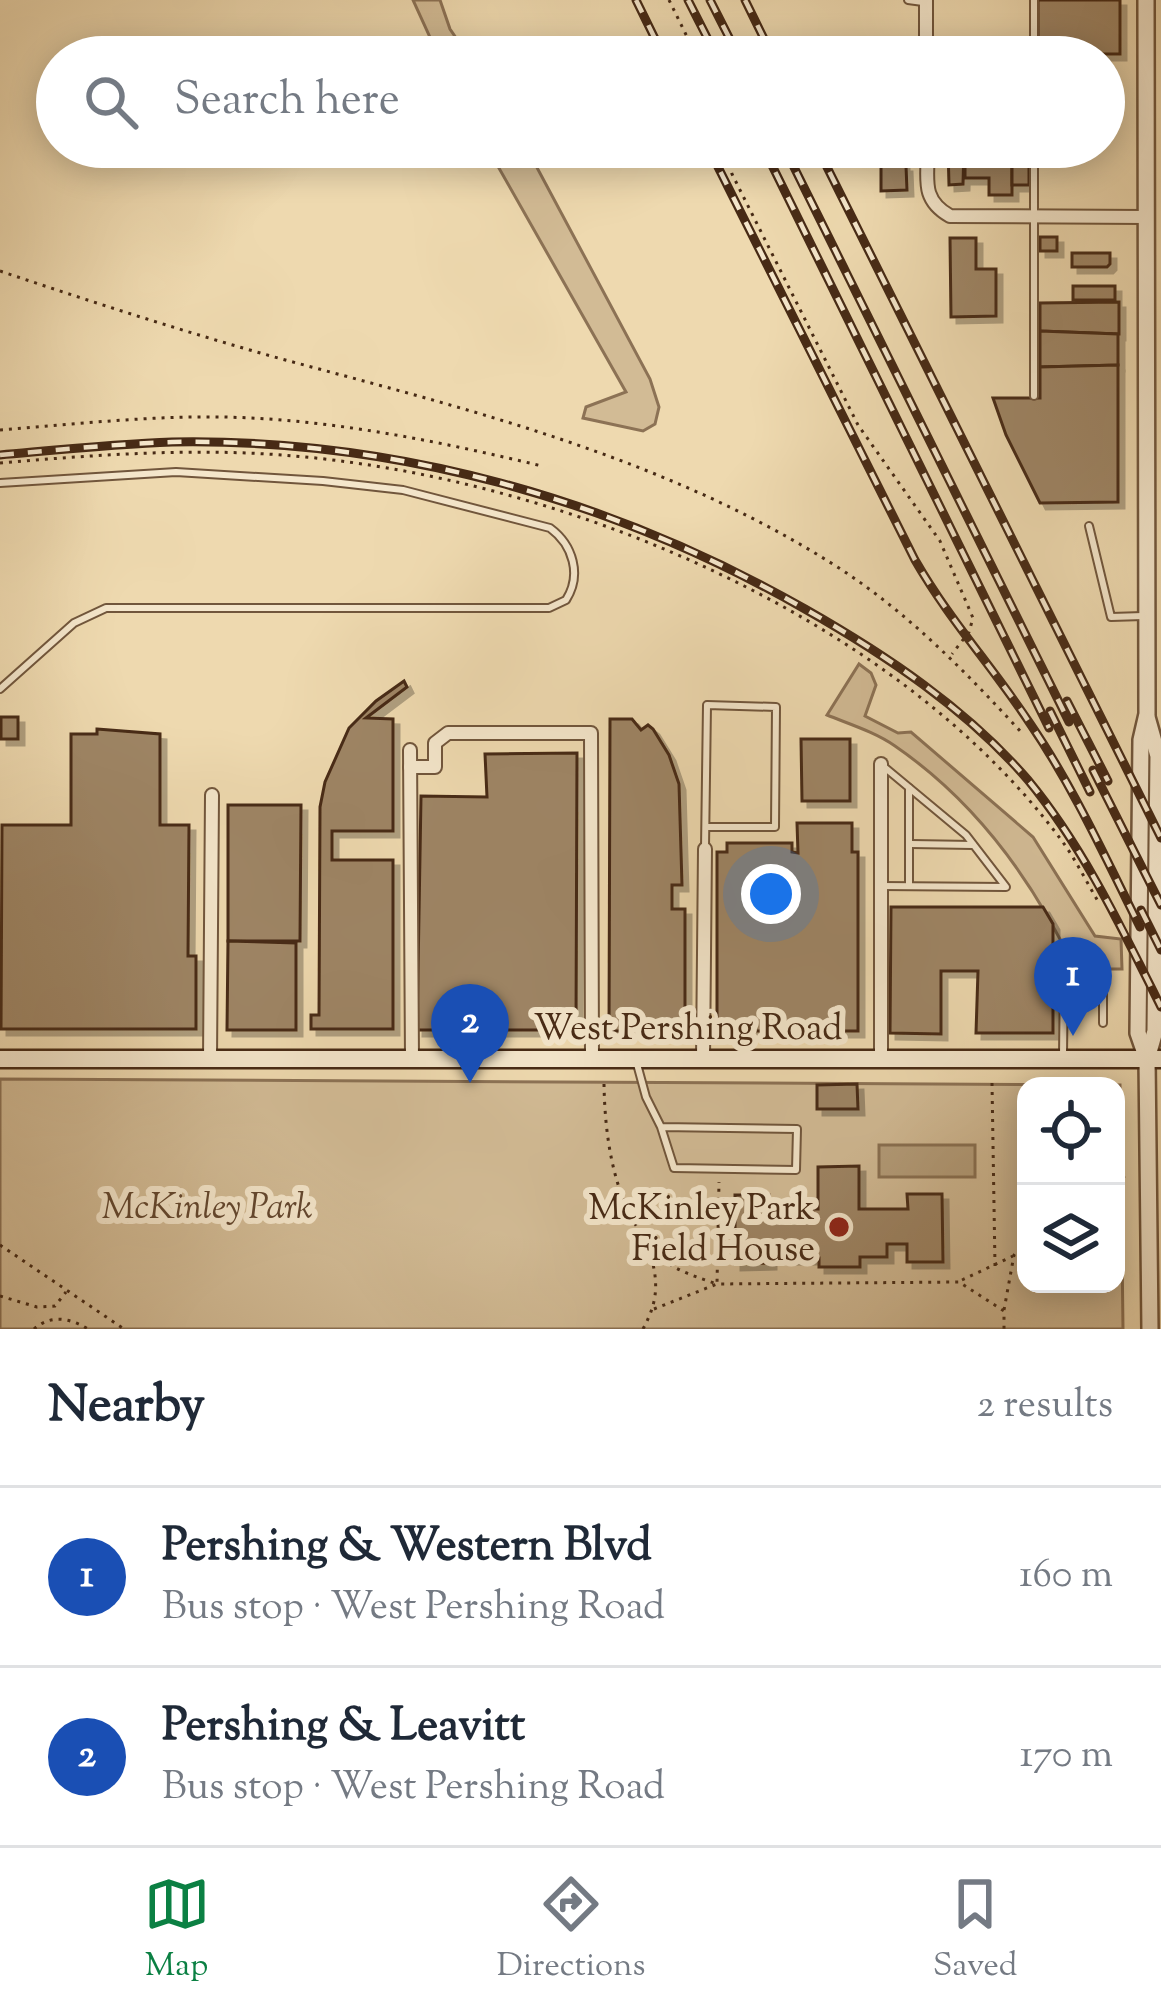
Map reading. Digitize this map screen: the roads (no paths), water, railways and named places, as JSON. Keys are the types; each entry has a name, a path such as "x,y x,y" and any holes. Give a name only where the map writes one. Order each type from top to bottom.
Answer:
{"main road":[{"name":"West Pershing Road","path":"0,1059 1157,1059"}],"street":[{"path":"1146,0 1147,714 1141,740 1138,1033 1157,1059 1150,1329"},
{"path":"926,1 926,36"},
{"path":"928,168 933,206 950,216 1146,217"},
{"path":"410,767 435,767 435,743 448,734 590,733 592,1058"},
{"path":"410,750 412,1059"},
{"path":"880,764 881,1058"},
{"path":"210,1059 212,794"},
{"path":"703,1059 705,850"}],"lane":[{"path":"908,0 926,1"},
{"path":"1034,0 1034,36"},
{"path":"1034,168 1034,396"},
{"path":"0,482 176,472 404,490 550,528 566,543 574,576 566,600 541,609 106,608 74,623 0,688"},
{"path":"1089,526 1112,617 1147,616"},
{"path":"705,850 707,705 776,707 776,826 707,827"},
{"path":"880,764 973,845 1006,886 881,886"},
{"path":"909,788 909,886"},
{"path":"911,844 973,845"},
{"path":"1063,1058 1064,974 1103,974 1103,1023"},
{"path":"635,1059 674,1168 796,1170 797,1129 661,1126"}],"railway":[{"path":"636,0 654,36"},
{"path":"688,0 706,36"},
{"path":"710,0 728,36"},
{"path":"745,0 763,36"},
{"path":"719,168 915,560 1047,749 1140,927"},
{"path":"773,168 1049,728"},
{"path":"794,168 1069,722"},
{"path":"827,168 1161,838"},
{"path":"0,455 172,442 338,451 500,483 579,507 732,570 895,665 1004,754 1048,806 1084,861 1161,1007"},
{"path":"1067,701 1108,781"},
{"path":"1050,711 1090,792"},
{"path":"1093,770 1161,905"},
{"path":"1141,910 1161,950"}],"place":[{"name":"Pershing & Western Blvd","path":"1073,1036"},
{"name":"Pershing & Leavitt","path":"470,1083"},
{"name":"McKinley Park Field House","path":"839,1227"}],"park label":[{"name":"McKinley Park","path":"207,1205"}]}
